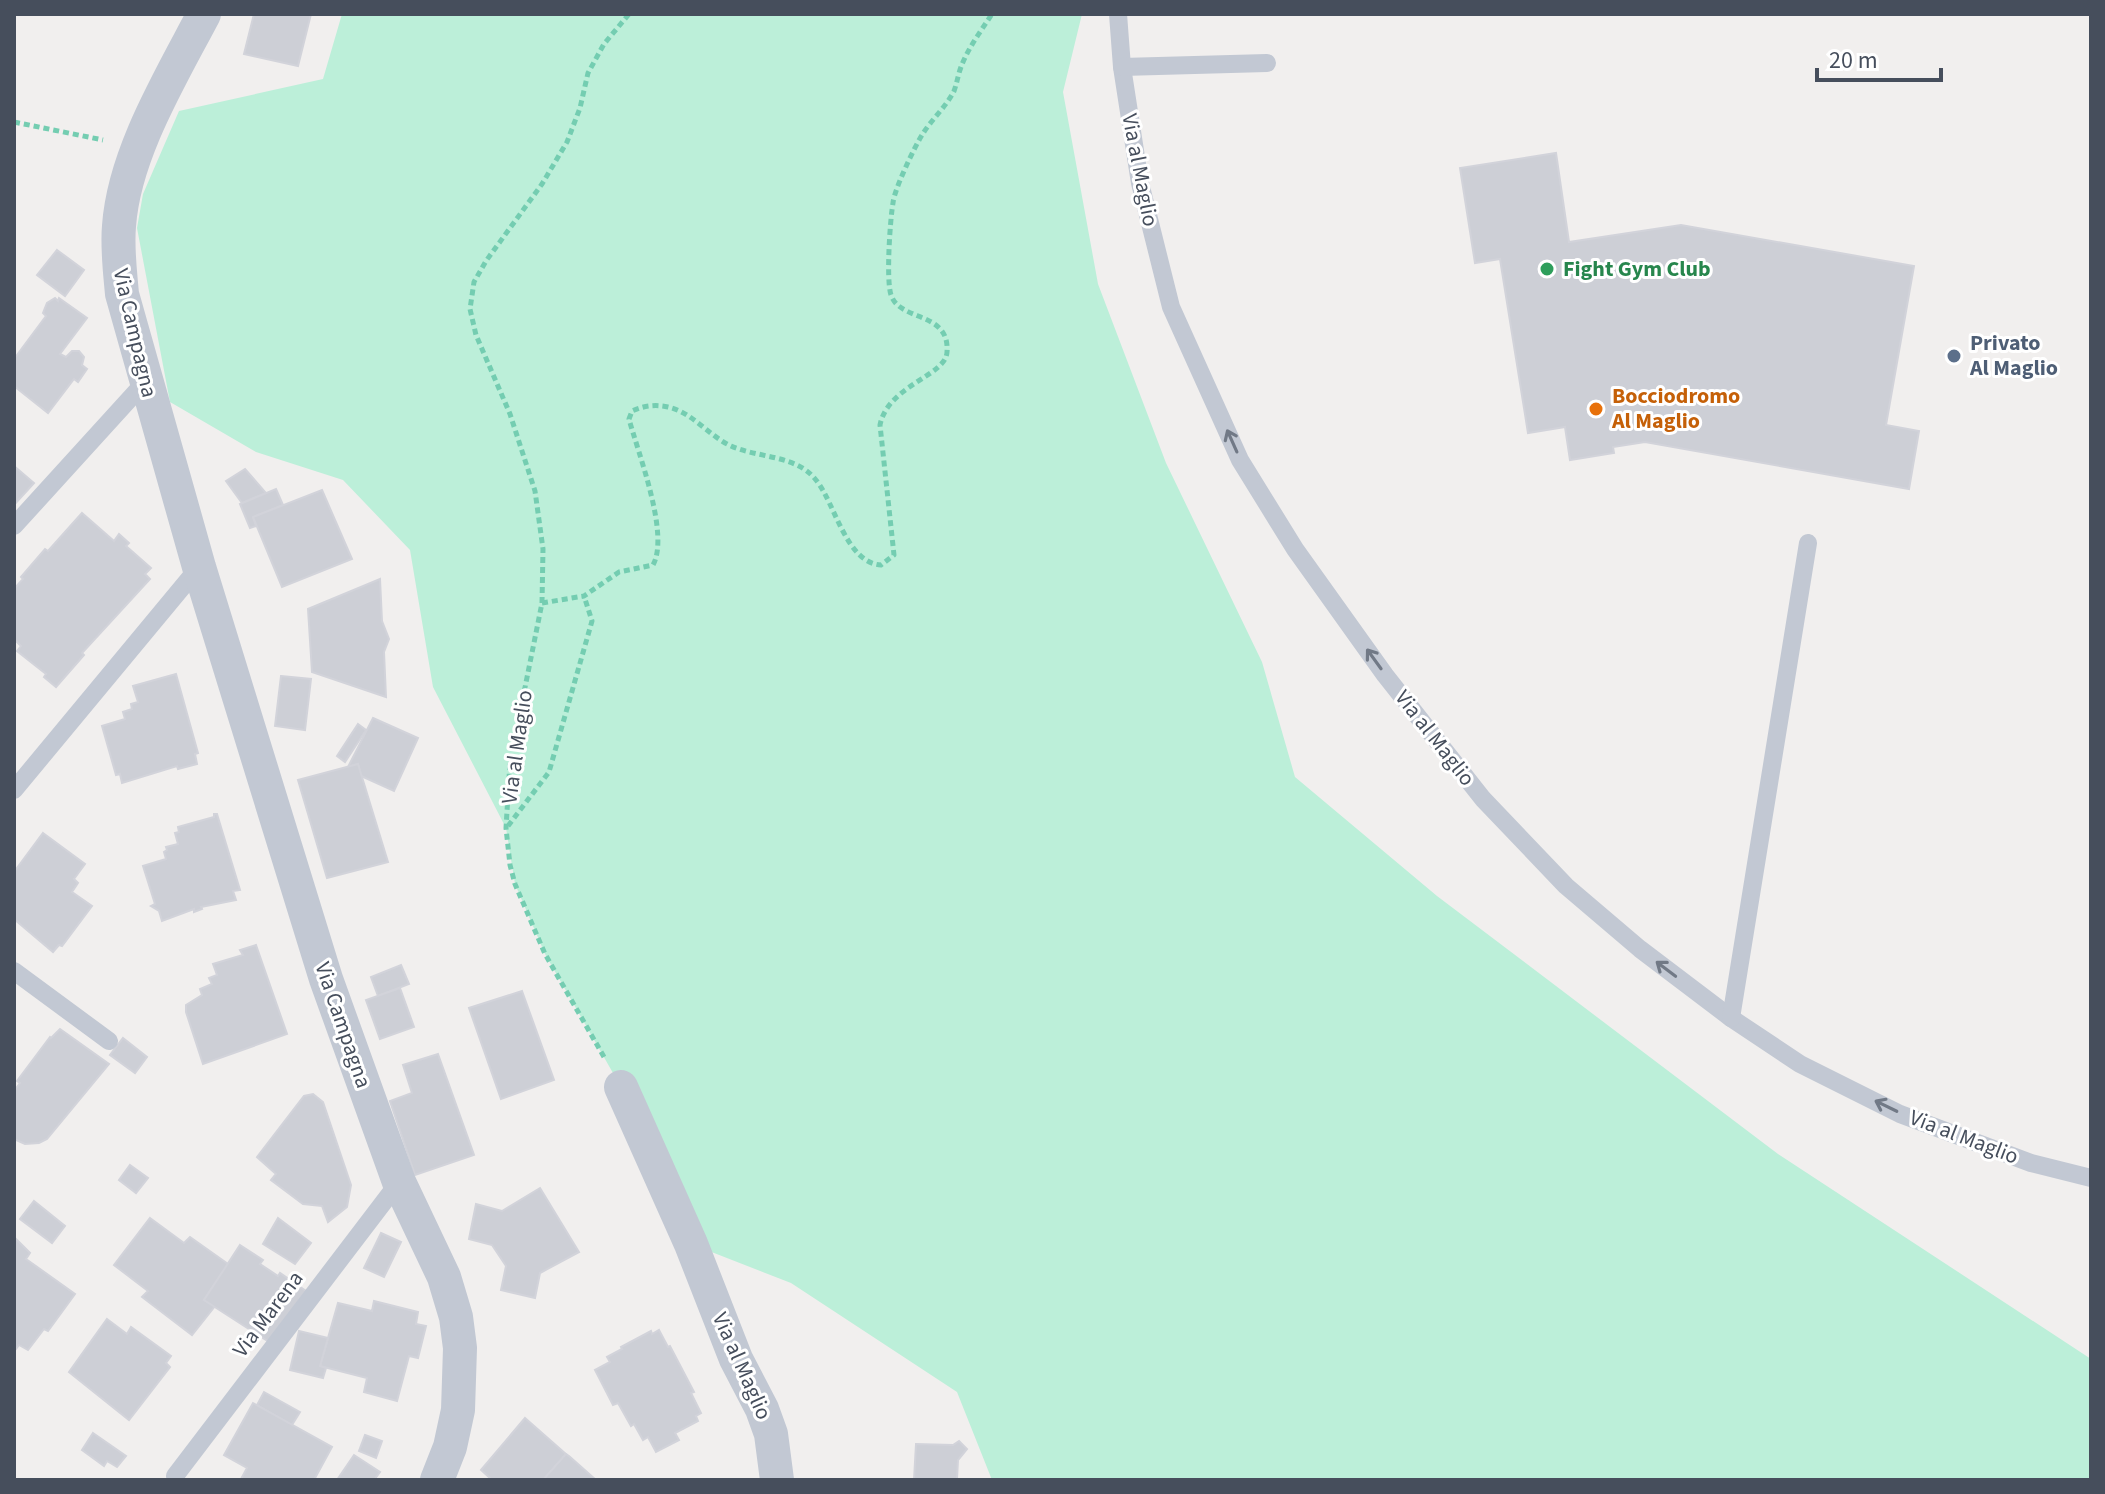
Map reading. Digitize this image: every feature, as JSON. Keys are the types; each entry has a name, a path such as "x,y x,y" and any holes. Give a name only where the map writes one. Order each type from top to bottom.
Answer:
{"street":[{"name":"Via Campagna","path":"204,14 139,148 125,189 118,254 122,294 199,567 326,979 399,1182 444,1277 456,1317 460,1348 458,1410 450,1447 437,1480"},
{"name":"Via al Maglio","path":"621,1087 691,1244 736,1359 762,1409 774,1444 777,1480"}],"lane":[{"name":"Via al Maglio","path":"1118,14 1122,67 1140,183 1171,307 1240,460 1295,549 1385,675 1483,799 1566,886 1640,949 1731,1018 1800,1064 1900,1114 2031,1163 2091,1178"},
{"path":"1122,67 1267,63"},
{"path":"14,526 145,382"},
{"path":"1731,1018 1808,543"},
{"path":"14,790 199,567"},
{"path":"14,971 109,1041"},
{"name":"Via Marena","path":"175,1476 399,1182"}],"path":[{"name":"Via al Maglio","path":"621,1087 545,954 515,884 506,828 510,762 542,603 543,549 535,491 510,414 476,335 470,309 474,282 542,184 567,142 580,108 588,73 604,44 629,14"},
{"path":"542,603 584,596 619,572 653,565 657,558 649,480 629,419 632,411 644,406 669,407 730,446 800,466 820,484 848,539 860,555 873,565 881,565 894,555 880,425 882,415 897,394 943,364 948,356 943,332 933,322 904,310 892,298 893,200 921,136 954,91 962,66 992,14"},
{"path":"14,122 139,148"},
{"path":"506,828 549,772 592,621 584,596"}],"green space":[{"path":"342,14 1082,14 1063,92 1098,284 1166,463 1262,662 1295,777 1437,896 1778,1154 2091,1359 2091,1480 992,1480 957,1392 791,1283 691,1244 621,1087 545,954 515,884 506,828 433,687 410,550 343,480 256,452 170,402 137,228 143,194 179,111 323,79"}],"building":[{"path":"254,14 311,14 298,66 244,54"},
{"path":"1556,153 1569,242 1681,225 1914,266 1886,425 1919,431 1909,489 1645,442 1613,447 1614,453 1570,460 1565,427 1528,433 1500,259 1475,263 1460,168"},
{"path":"57,250 84,270 65,296 37,275"},
{"path":"55,298 87,318 60,354 66,357 72,351 79,351 84,357 82,365 87,369 78,382 74,379 48,413 14,386 14,359 46,316 43,313 47,303"},
{"path":"14,466 34,483 14,505"},
{"path":"245,469 266,493 242,503 226,481"},
{"path":"276,489 283,505 253,517 256,526 250,528 240,504"},
{"path":"322,490 352,559 282,587 253,517"},
{"path":"82,513 114,541 119,534 129,543 126,546 151,568 145,574 150,579 82,653 84,655 56,687 44,677 46,674 17,651 21,646 14,639 14,589 45,549 48,551"},
{"path":"380,579 382,621 389,639 384,652 386,697 312,672 308,609"},
{"path":"176,674 198,753 195,754 197,764 178,769 177,766 122,783 120,774 116,775 102,726 125,719 123,712 132,709 131,704 138,702 133,686"},
{"path":"281,676 311,679 305,730 275,726"},
{"path":"373,718 418,738 394,791 361,776 358,764 348,767"},
{"path":"358,724 366,730 345,762 337,756"},
{"path":"358,764 388,862 327,878 298,780"},
{"path":"217,814 240,890 233,891 236,900 201,907 162,921 159,911 151,906 155,904 143,866 166,859 166,847 178,844 175,833 179,832 178,827 214,817"},
{"path":"43,833 85,864 74,879 78,883 72,892 92,906 62,946 59,945 53,952 14,919 14,872"},
{"path":"256,945 287,1034 203,1064 186,1005 202,995 200,989 212,984 209,978 217,975 213,964 243,955 240,950"},
{"path":"401,965 409,984 378,996 371,977"},
{"path":"400,988 414,1027 380,1039 366,1000"},
{"path":"522,991 554,1080 501,1099 469,1008"},
{"path":"60,1029 109,1064 47,1139 25,1144 14,1139 14,1091 20,1083 17,1081 50,1037"},
{"path":"123,1038 147,1057 135,1073 110,1055"},
{"path":"438,1054 474,1155 415,1175 390,1101 412,1093 403,1065"},
{"path":"313,1094 323,1102 351,1185 347,1207 328,1222 322,1206 303,1204 271,1180 276,1174 257,1157 304,1096"},
{"path":"130,1165 148,1178 136,1193 119,1180"},
{"path":"540,1188 579,1252 540,1273 535,1298 501,1290 506,1266 492,1245 469,1239 476,1204 502,1211"},
{"path":"34,1201 65,1226 52,1243 20,1219"},
{"path":"150,1218 184,1243 190,1237 228,1264 204,1300 215,1306 192,1335 142,1297 148,1291 114,1265"},
{"path":"278,1218 311,1243 295,1264 263,1244"},
{"path":"381,1233 401,1242 384,1277 364,1268"},
{"path":"14,1237 30,1253 26,1259 75,1294 48,1331 44,1329 28,1350 19,1345 14,1348"},
{"path":"240,1245 263,1260 260,1264 306,1291 269,1342 204,1300"},
{"path":"374,1301 418,1312 416,1324 426,1326 418,1358 409,1356 397,1401 364,1392 367,1378 320,1366 338,1303 372,1311"},
{"path":"107,1319 127,1334 131,1327 171,1356 166,1363 170,1367 129,1420 69,1372"},
{"path":"659,1330 694,1392 691,1393 701,1413 696,1416 698,1421 675,1433 679,1440 656,1452 648,1437 643,1440 634,1424 631,1426 618,1403 613,1405 595,1370 610,1362 607,1357 621,1347"},
{"path":"299,1331 328,1338 320,1366 326,1368 323,1378 290,1370"},
{"path":"264,1392 300,1412 292,1425 257,1405"},
{"path":"253,1403 332,1447 314,1480 241,1479 247,1468 224,1455"},
{"path":"525,1418 566,1454 543,1480 492,1480 481,1470"},
{"path":"93,1433 126,1456 117,1467 107,1461 104,1466 82,1450"},
{"path":"365,1435 382,1441 376,1458 359,1451"},
{"path":"959,1441 967,1449 958,1460 957,1479 960,1480 914,1480 916,1444 953,1445"},
{"path":"566,1454 569,1456 596,1480 543,1480"},
{"path":"354,1455 380,1472 374,1480 337,1480"}],"place":[{"name":"Fight Gym Club","path":"1547,269"},
{"name":"Privato Al Maglio","path":"1954,356"},
{"name":"Bocciodromo Al Maglio","path":"1596,409"}]}
